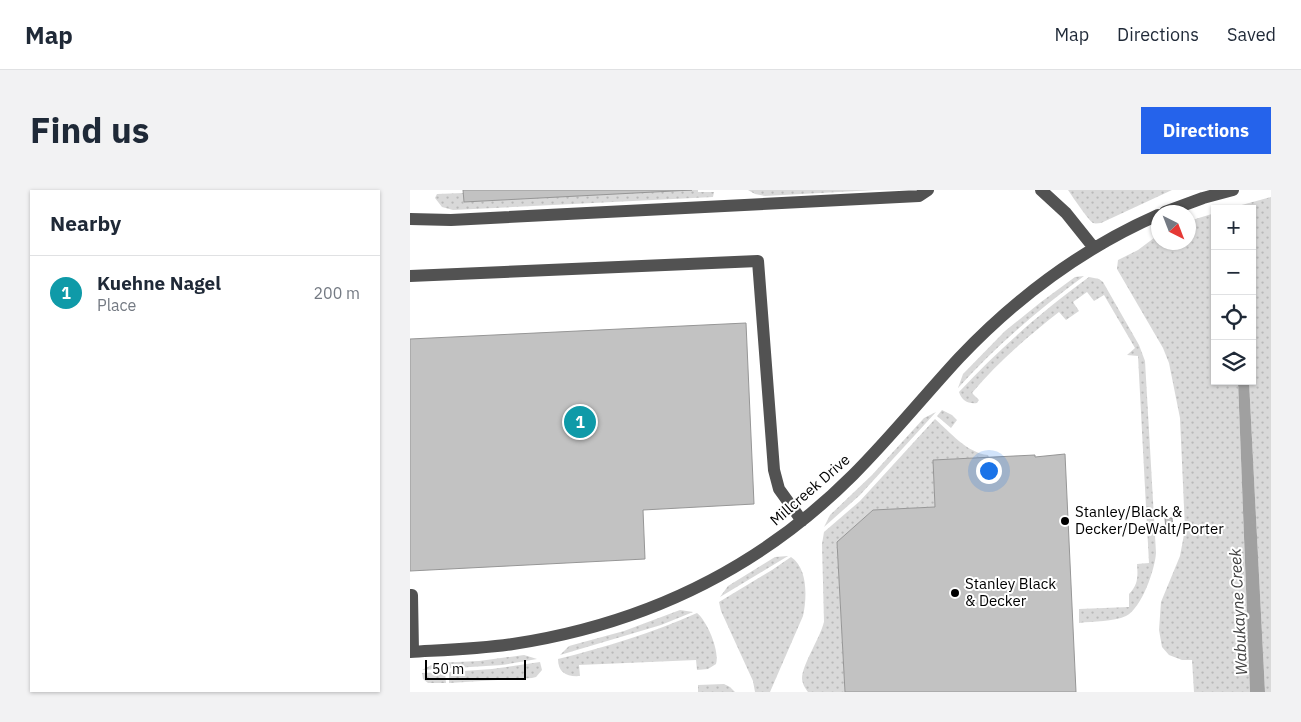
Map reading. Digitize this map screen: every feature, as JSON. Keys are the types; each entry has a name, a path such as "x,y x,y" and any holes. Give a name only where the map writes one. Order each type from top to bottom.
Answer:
{"street":[{"path":"410,219 451,220 918,196 928,190"},
{"path":"1042,190 1066,213 1094,248"},
{"path":"1184,205 1233,190"},
{"name":"Millcreek Drive","path":"411,652 511,644 554,636 628,616 699,588 757,554 802,521 855,474 960,358 1026,295 1094,248 1151,218"},
{"path":"410,276 758,261 774,470 779,489 802,521"},
{"path":"410,595 412,595 411,652"}],"shaded area":[{"path":"698,190 698,192 714,192 713,197 453,210 442,207 435,198 437,194 463,193"},
{"path":"748,190 875,190 765,196"},
{"path":"1068,190 1172,190 1101,223 1093,223"},
{"path":"1271,197 1271,692 1265,692 1249,385 1256,385 1256,205 1242,205"},
{"path":"1211,214 1211,385 1238,385 1250,692 1194,692 1192,660 1182,660 1169,655 1162,647 1159,630 1161,602 1180,556 1185,529 1180,418 1169,363 1163,348 1117,269 1118,260 1138,250 1151,240 1151,250 1196,250 1196,219"},
{"path":"1084,276 1018,329 958,388 963,374 1005,331 1075,277"},
{"path":"1089,277 1103,282 1139,345 1145,361 1156,553 1147,588 1132,612 1115,619 1079,623 1079,609 1129,607 1129,594 1137,580 1137,564 1149,563 1138,356 1127,355 1135,348 1104,295 1094,301 1087,292 1073,302 1079,311 1066,320 1059,312 1024,340 992,371 972,393 979,400 977,403 966,401 959,392 1021,332"},
{"path":"1238,385 1249,385 1265,692 1250,692"},
{"path":"942,410 957,420 951,428 937,416"},
{"path":"936,412 860,495 824,527 830,515 872,475 924,418"},
{"path":"935,419 966,446 989,457 933,460 935,507 873,510 837,542 845,692 808,692 803,682 803,673 824,622 822,544 824,532 860,501"},
{"path":"788,556 720,597 728,586 775,557"},
{"path":"791,557 801,568 805,584 803,616 770,692 755,692 753,681 721,611 719,602"},
{"path":"680,610 693,612 661,625 560,655 569,646 624,631"},
{"path":"697,613 708,629 716,652 716,664 708,669 697,670 696,660 579,665 580,676 571,676 564,673 558,664 558,659 629,639"},
{"path":"524,655 537,659 502,665 422,670 435,663 479,661"},
{"path":"540,662 542,670 536,677 532,678 449,683 449,672 492,669"},
{"path":"445,672 446,683 428,683 423,679 422,673"},
{"path":"724,684 735,692 698,692 698,685"}],"building":[{"path":"463,190 692,190 464,202"},
{"path":"746,323 754,504 643,510 645,559 410,571 410,339"},
{"name":"Stanley Black & Decker","path":"1065,454 1076,692 845,692 837,542 873,510 935,507 933,460 1035,455 1035,457"},
{"path":"1165,518 1172,518 1173,529 1166,530"}],"place":[{"name":"Kuehne Nagel","path":"580,422"},
{"name":"Stanley/Black & Decker/DeWalt/Porter","path":"1065,521"},
{"name":"Stanley Black & Decker","path":"955,593"}],"water label":[{"name":"Wabukayne Creek","path":"1238,612"}]}
